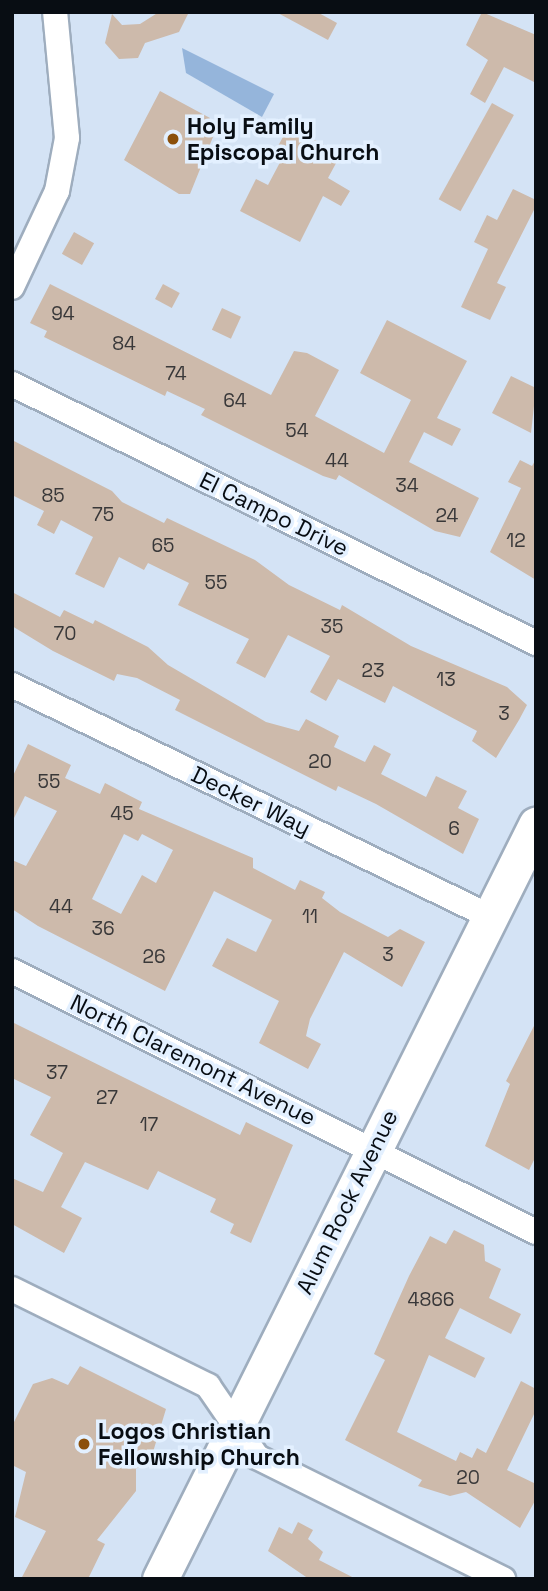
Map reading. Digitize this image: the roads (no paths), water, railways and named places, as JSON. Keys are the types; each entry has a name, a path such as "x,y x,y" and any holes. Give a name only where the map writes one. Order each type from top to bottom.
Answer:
{"main road":[{"name":"Alum Rock Avenue","path":"160,1579 489,916 528,860 536,825"}],"street":[{"path":"12,287 57,191 67,138 55,12"},
{"name":"El Campo Drive","path":"12,384 536,643"},
{"name":"Decker Way","path":"12,685 489,916"},
{"name":"North Claremont Avenue","path":"12,971 536,1232"},
{"path":"12,1289 208,1386 237,1422 257,1457 503,1579"}],"place":[{"name":"Holy Family Episcopal Church","path":"173,139"},
{"name":"Logos Christian Fellowship Church","path":"84,1444"}]}
